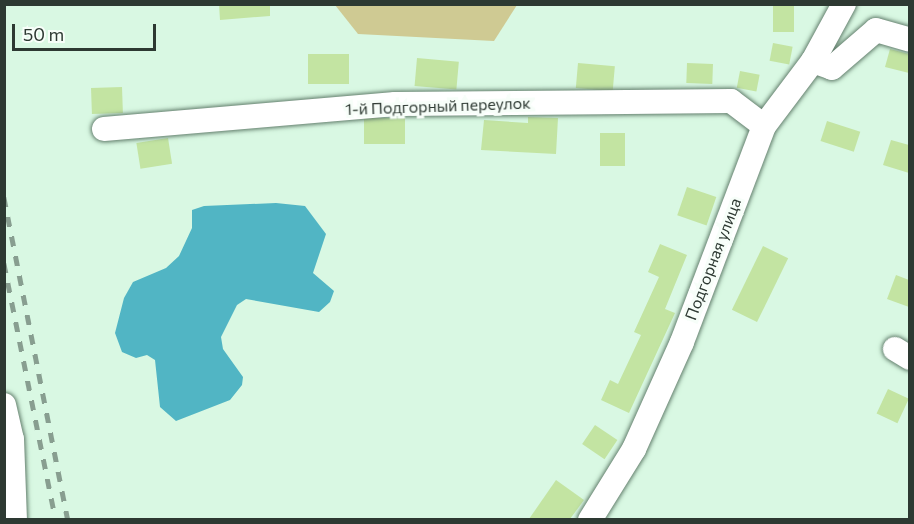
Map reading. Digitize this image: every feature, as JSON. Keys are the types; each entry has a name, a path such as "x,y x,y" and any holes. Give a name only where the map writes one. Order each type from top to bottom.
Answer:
{"street":[{"name":"Подгорная улица","path":"590,519 639,439 681,342 764,126 813,61 844,4"},
{"path":"813,61 832,68 876,30 909,40"},
{"name":"1-й Подгорный переулок","path":"104,129 395,104 731,101 764,126"},
{"path":"4,405 12,439 15,519"}],"shaded area":[{"path":"335,5 517,5 494,41 358,34"}],"water":[{"path":"276,203 305,206 326,234 313,273 334,291 330,302 319,312 246,299 237,305 221,337 223,349 243,377 242,385 230,400 176,421 160,407 155,360 147,355 136,358 122,352 115,333 124,298 133,282 166,268 179,256 192,228 192,210 204,206"}],"building":[{"path":"219,4 270,4 270,16 220,20"},
{"path":"773,4 794,4 794,32 773,32"},
{"path":"773,43 793,47 789,64 770,61"},
{"path":"890,49 909,54 909,73 885,67"},
{"path":"308,54 349,54 349,84 308,84"},
{"path":"417,58 459,62 456,90 415,86"},
{"path":"578,63 615,66 613,91 576,88"},
{"path":"687,63 713,64 712,84 686,83"},
{"path":"740,71 760,75 756,92 737,88"},
{"path":"122,87 123,113 92,114 91,88"},
{"path":"528,117 558,118 556,154 481,150 484,120 528,123"},
{"path":"364,118 405,118 405,144 364,144"},
{"path":"827,121 860,132 854,152 821,141"},
{"path":"600,133 625,133 625,166 600,166"},
{"path":"168,138 172,164 140,169 136,143"},
{"path":"891,140 909,145 909,173 883,165"},
{"path":"687,187 716,197 707,225 677,215"},
{"path":"660,244 687,255 665,309 675,313 629,413 601,400 610,380 618,384 641,335 634,332 659,277 648,272"},
{"path":"763,246 788,258 757,322 732,310"},
{"path":"896,275 909,280 909,307 887,299"},
{"path":"888,389 909,399 897,423 877,413"},
{"path":"595,425 617,440 605,459 582,444"},
{"path":"556,480 584,500 570,519 529,519"}],"railway":[{"path":"4,197 68,520"},
{"path":"4,263 56,520"}]}
